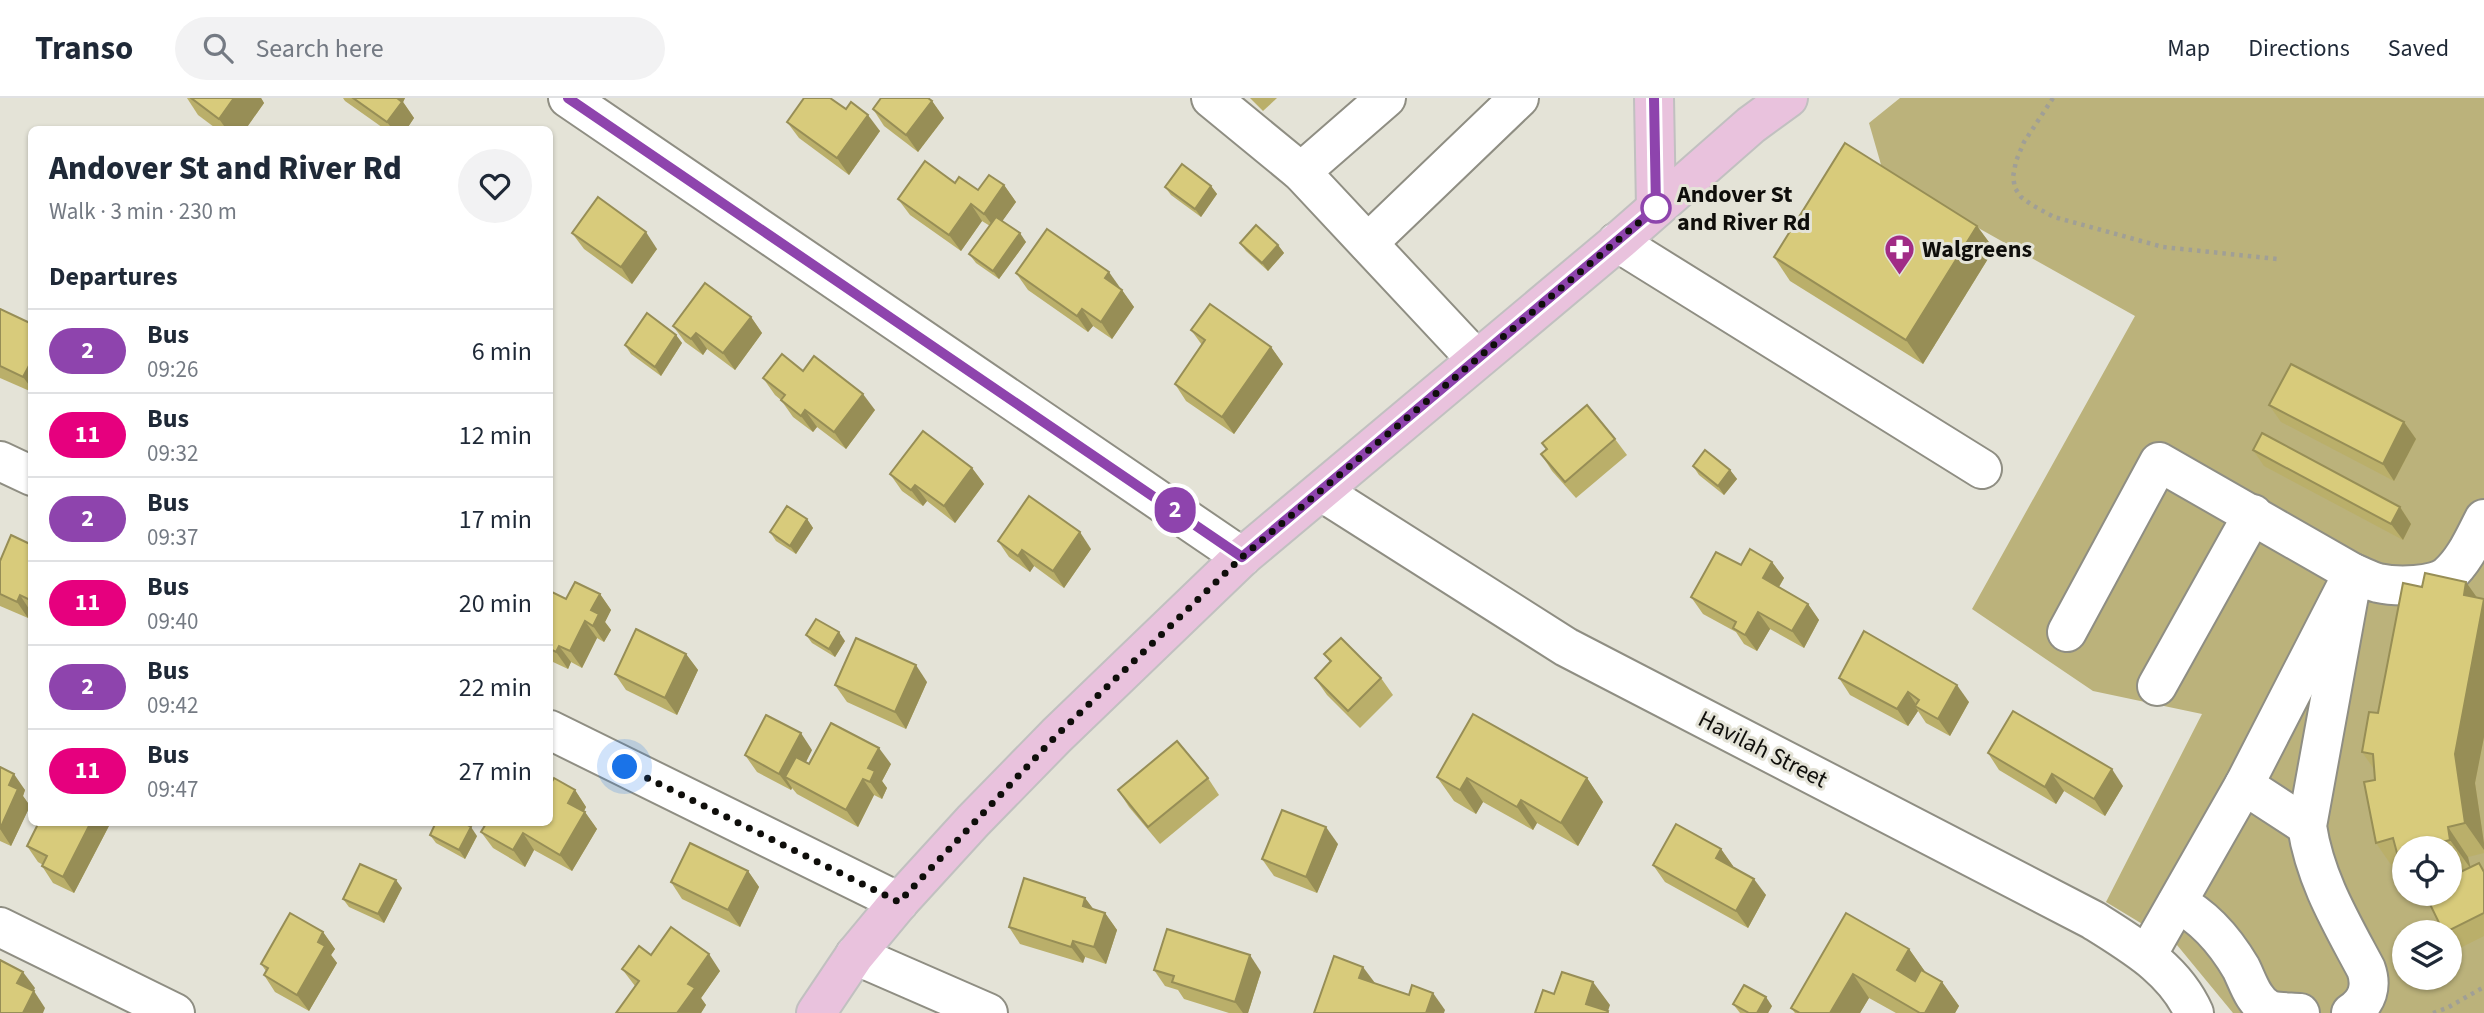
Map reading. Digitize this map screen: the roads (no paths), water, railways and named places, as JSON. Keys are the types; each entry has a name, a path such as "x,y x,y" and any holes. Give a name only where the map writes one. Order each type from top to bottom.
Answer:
{"main road":[{"path":"1654,98 1656,208"},
{"path":"816,1013 855,956 899,902 1057,735 1242,557 1617,242 1751,125 1788,98"}],"street":[{"path":"568,98 1242,557"},
{"path":"1211,98 1301,172 1476,359"},
{"path":"1301,172 1386,98"},
{"path":"1368,243 1519,98"},
{"path":"1617,242 1982,469"},
{"path":"0,461 28,474"},
{"path":"2067,632 2159,463 2353,573 2378,583 2421,584 2446,577 2464,557 2484,519"},
{"name":"Havilah Street","path":"1322,492 1566,647 2092,920 2147,954 2175,984 2194,1013"},
{"path":"2157,686 2253,514"},
{"path":"2147,954 2244,785 2353,573"},
{"path":"2351,1013 2359,1008 2370,983 2366,969 2323,887 2311,853 2307,826 2353,573"},
{"path":"553,731 899,902"},
{"path":"2244,785 2307,826"},
{"path":"2177,903 2196,912 2216,933 2240,966 2245,1006 2300,1013"},
{"path":"0,927 175,1013"},
{"path":"855,956 988,1013"}],"place":[{"name":"Andover St and River Rd","path":"1656,208"},
{"name":"Walgreens","path":"1899,276"}]}
